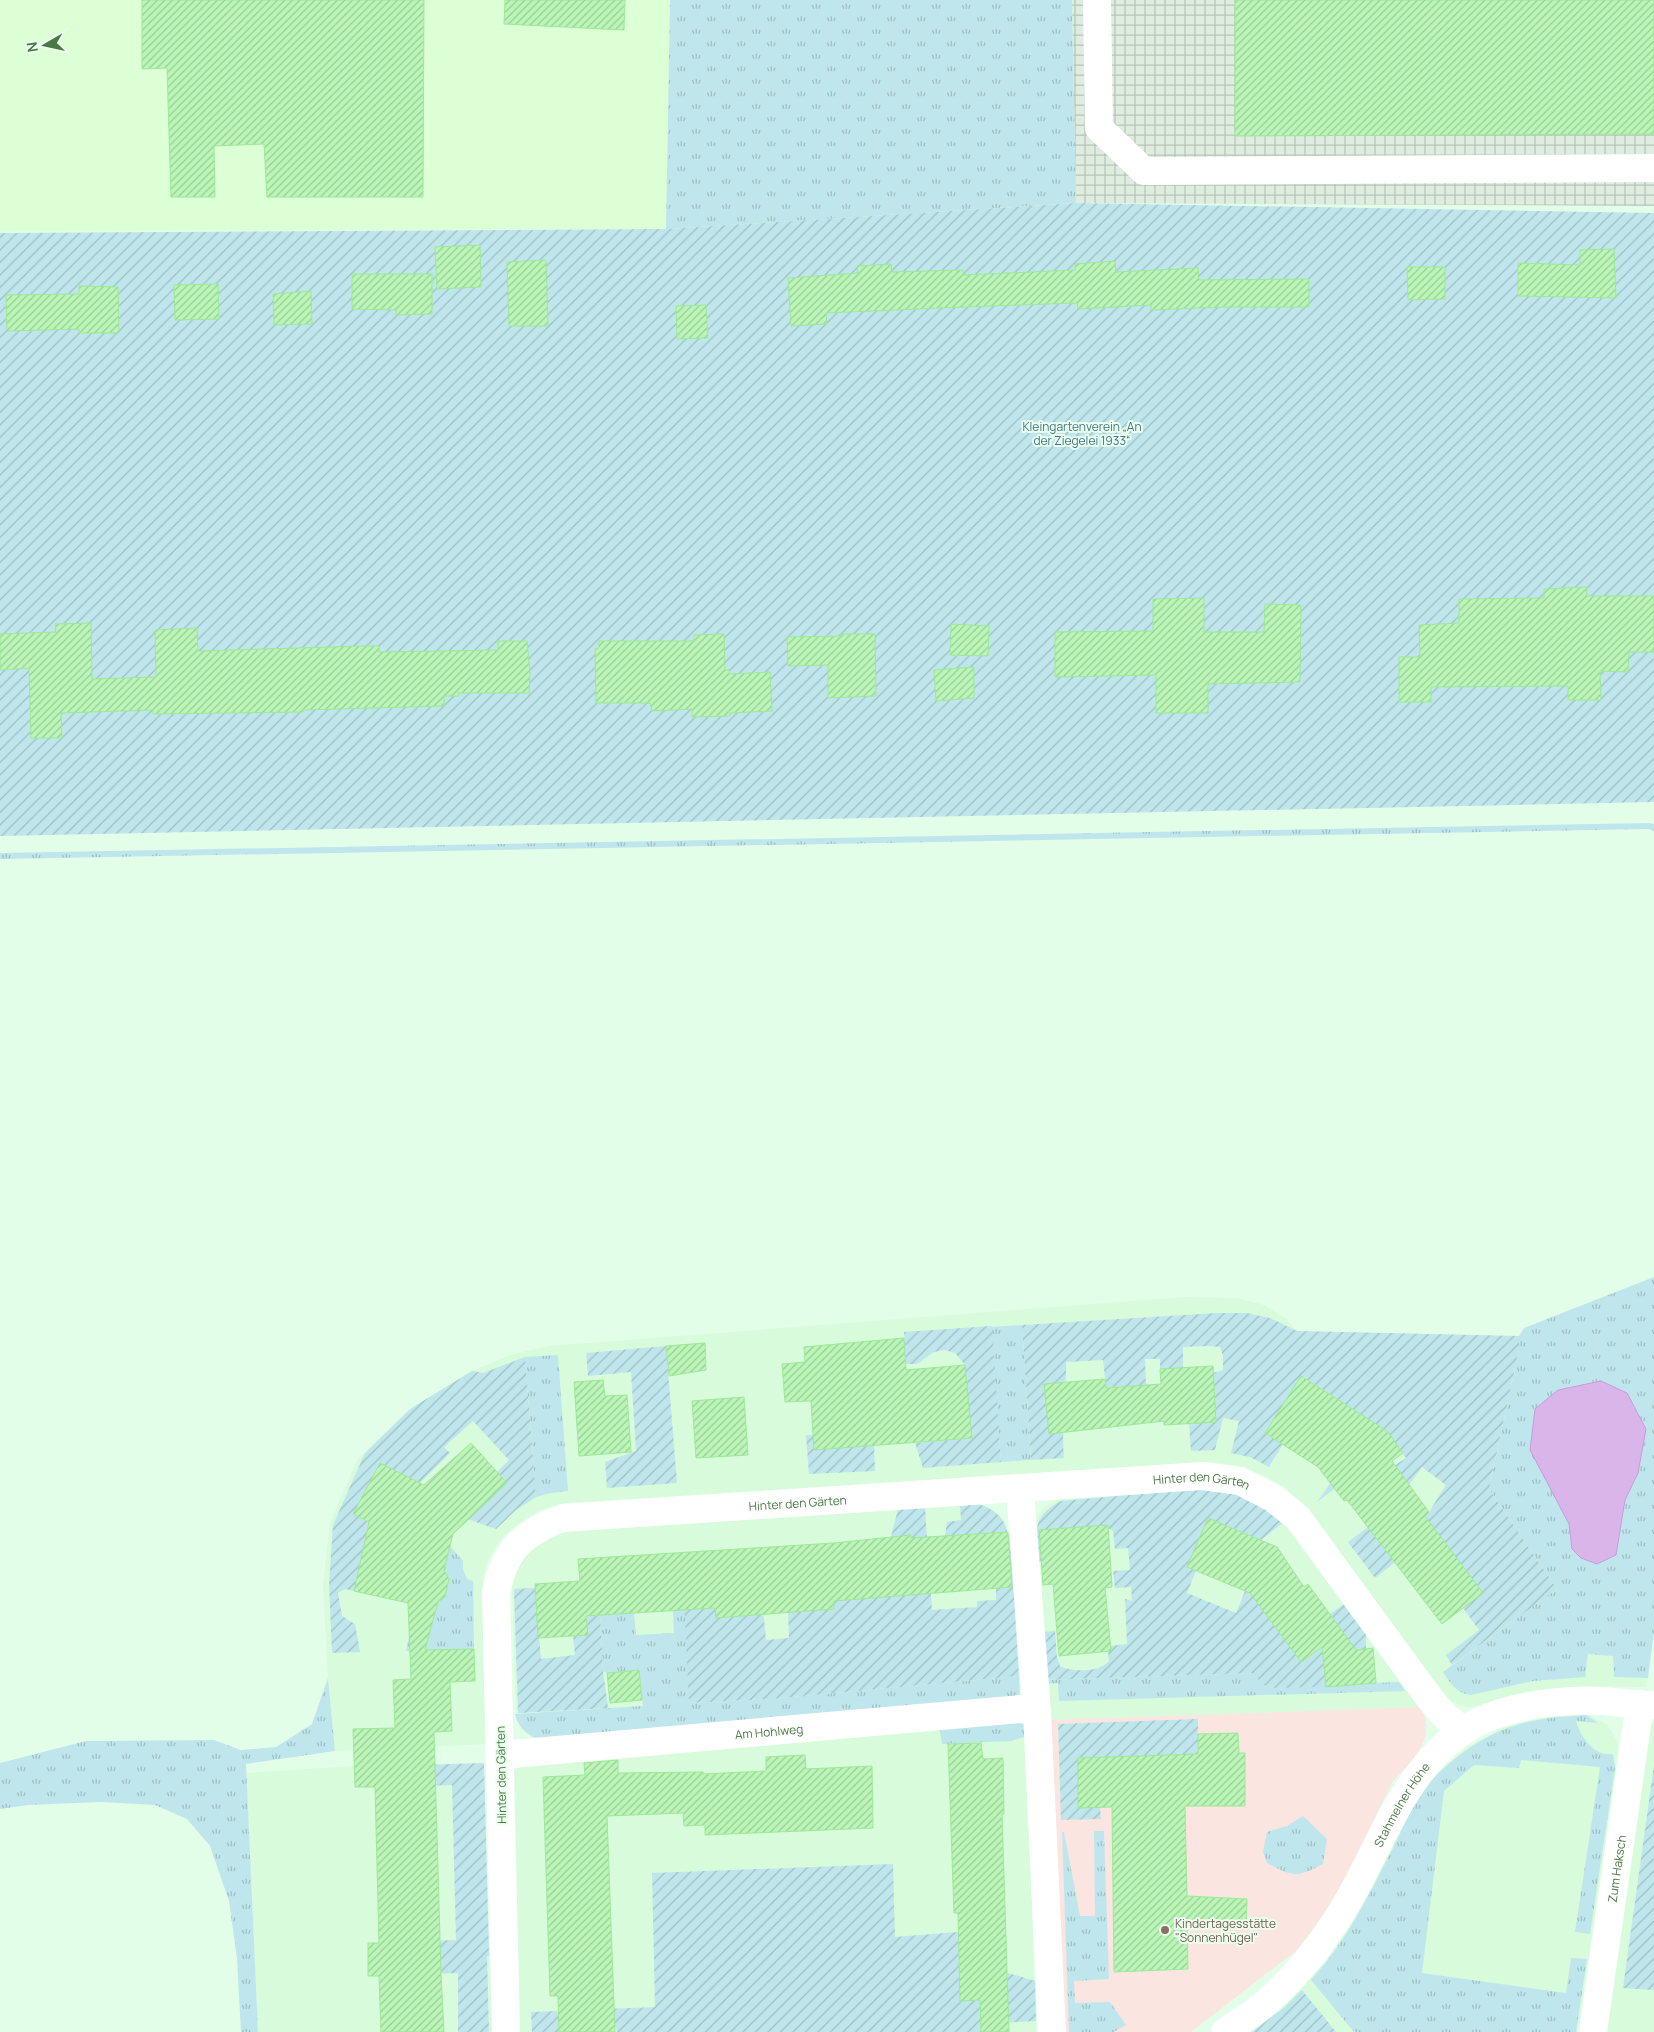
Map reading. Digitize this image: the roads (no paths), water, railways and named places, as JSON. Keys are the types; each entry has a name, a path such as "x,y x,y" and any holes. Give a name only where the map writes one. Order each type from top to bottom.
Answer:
{"street":[{"path":"1097,0 1099,128 1144,171 1654,168"},
{"name":"Hinter den Gärten","path":"506,2032 496,1592 500,1571 510,1554 528,1534 546,1524 563,1518 1020,1490 1202,1476 1240,1481 1273,1498 1298,1518 1430,1699 1446,1717 1463,1730"},
{"path":"1020,1490 1037,1712 1052,2032"},
{"name":"Stahmelner Höhe","path":"1225,2032 1266,2003 1294,1976 1317,1948 1347,1904 1411,1783 1436,1752 1463,1730 1499,1714 1561,1701 1647,1705"},
{"name":"Zum Haksch","path":"1593,2032 1647,1705"},
{"name":"Am Hohlweg","path":"501,1755 1021,1709 1037,1712"}],"place":[{"name":"Kindertagesstätte \"Sonnenhügel\"","path":"1165,1930"}],"park label":[{"name":"Kleingartenverein „An der Ziegelei 1933“","path":"1082,433"}]}
